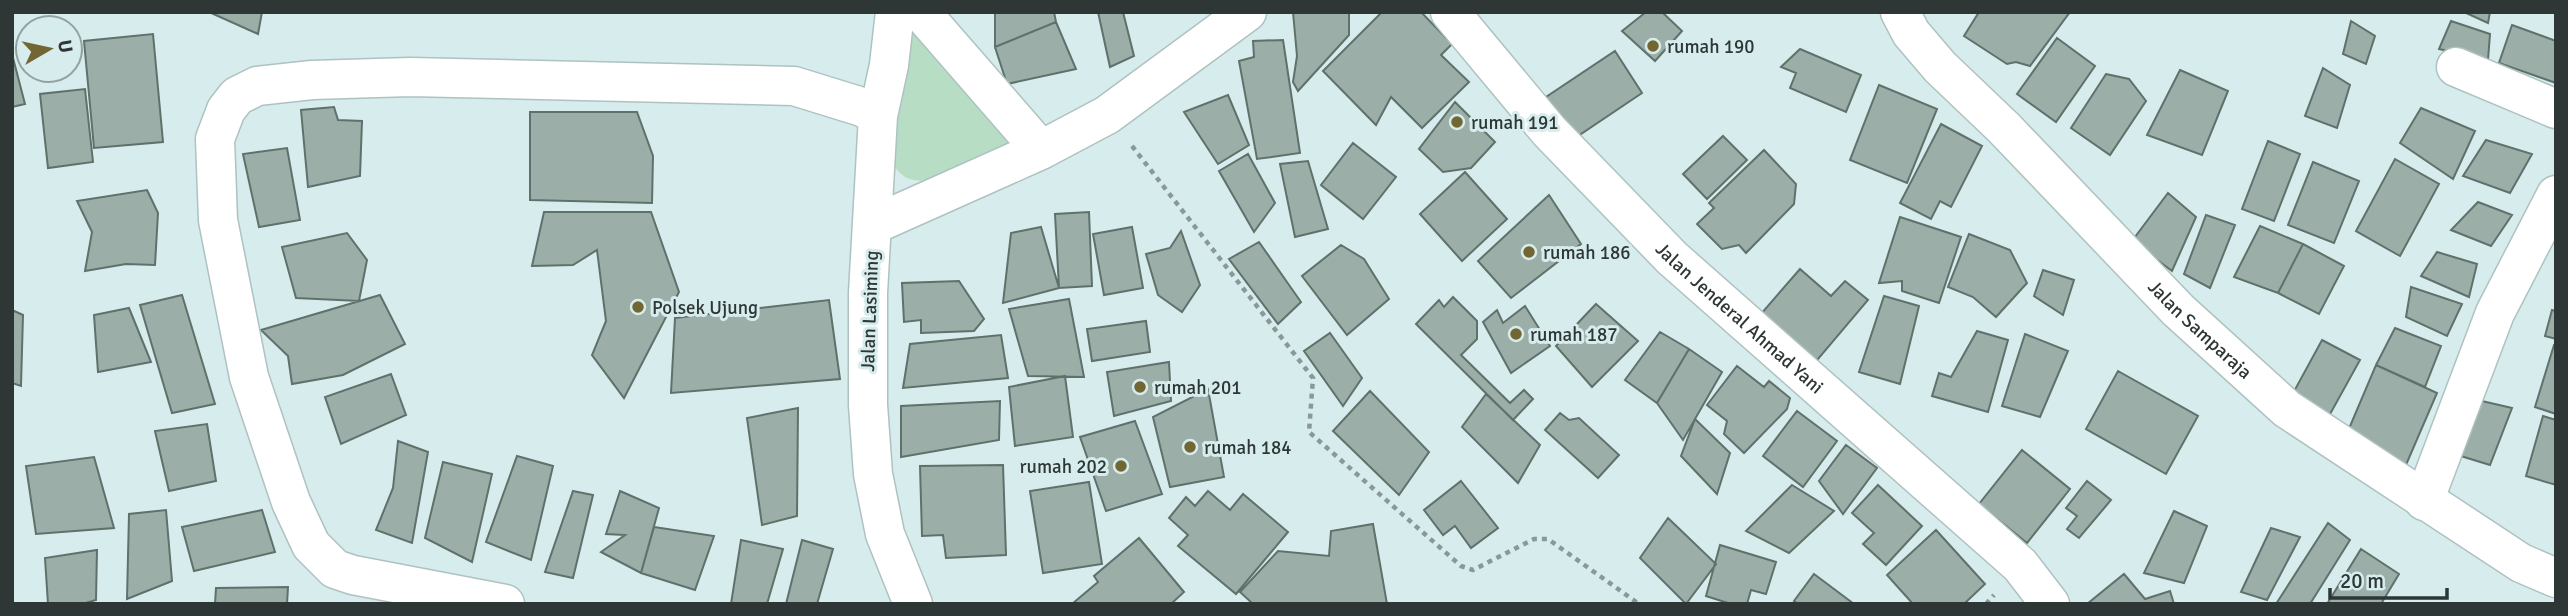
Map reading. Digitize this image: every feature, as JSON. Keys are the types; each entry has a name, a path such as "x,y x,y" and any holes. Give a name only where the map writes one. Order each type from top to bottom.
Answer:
{"main road":[{"name":"Jalan Lasiming","path":"895,12 889,65 878,116 868,293 867,404 873,474 886,534 913,604"},
{"path":"921,12 1041,150"},
{"path":"873,225 1041,150 1107,115 1247,12"},
{"name":"Jalan Jenderal Ahmad Yani","path":"1450,12 1549,131 1672,258 2020,565 2050,604"},
{"name":"Jalan Samparaja","path":"1900,12 1911,33 1940,66 2004,128 2178,310 2287,409 2521,563 2556,578"},
{"path":"2456,66 2556,109"},
{"path":"505,604 353,575 335,569 311,545 291,502 249,377 233,299 218,220 215,139 226,110 237,96 257,86 312,80 410,77 794,86 862,107 878,116"},
{"path":"2424,501 2495,313 2556,195"}],"path":[{"path":"1107,115 1313,378 1309,432 1461,566 1473,570 1534,539 1548,540 1639,604"}],"green space":[{"path":"908,18 1015,146 933,179 922,181 902,175 888,151"}],"building":[{"path":"209,12 262,12 258,34"},
{"path":"995,12 1054,12 1056,22 995,47"},
{"path":"1098,12 1123,12 1134,56 1110,67"},
{"path":"1293,12 1349,12 1349,35 1298,91 1293,82 1297,56"},
{"path":"1382,12 1421,12 1452,44 1441,55 1469,82 1422,128 1391,97 1376,125 1323,71"},
{"name":"rumah 190","path":"1646,12 1662,12 1682,31 1655,61 1622,31"},
{"path":"1979,12 2070,12 2030,66 2016,62 2007,64 1964,36"},
{"path":"2464,12 2490,12 2488,23"},
{"path":"2351,21 2375,36 2366,64 2343,54"},
{"path":"2451,21 2490,34 2488,60 2439,49"},
{"path":"1056,22 1076,69 1007,84 995,47"},
{"path":"2512,25 2556,41 2556,83 2499,63"},
{"path":"153,34 163,142 94,148 84,41"},
{"path":"2057,38 2095,66 2056,122 2017,94"},
{"path":"1283,40 1300,153 1257,159 1239,61 1254,57 1253,41"},
{"path":"1800,49 1861,75 1846,112 1790,88 1796,73 1781,67"},
{"path":"1615,51 1642,93 1578,136 1534,105"},
{"path":"12,54 14,84 20,84 25,104 12,107"},
{"path":"2323,68 2350,85 2337,128 2305,116"},
{"path":"2180,70 2228,91 2202,155 2147,135"},
{"path":"2106,74 2129,79 2146,101 2110,155 2071,128"},
{"path":"1879,85 1937,109 1907,183 1850,160"},
{"path":"85,89 93,162 48,168 40,94"},
{"path":"1228,95 1249,145 1218,164 1184,112"},
{"name":"rumah 191","path":"1455,102 1495,142 1471,168 1443,172 1419,149"},
{"path":"334,107 338,120 362,121 360,176 308,187 301,110"},
{"path":"2421,108 2475,131 2453,179 2400,143"},
{"path":"530,112 637,112 653,156 652,203 530,200"},
{"path":"1941,124 1982,146 1951,207 1940,201 1931,219 1900,203"},
{"path":"1723,136 1747,160 1707,199 1683,174"},
{"path":"2486,140 2532,154 2510,193 2463,176"},
{"path":"2268,141 2300,154 2274,221 2242,209"},
{"path":"1353,143 1396,177 1363,219 1321,185"},
{"path":"287,148 300,220 259,227 243,154"},
{"path":"1764,150 1796,184 1794,204 1746,253 1739,245 1722,249 1697,224 1714,208 1709,203"},
{"path":"1248,154 1275,203 1254,232 1219,171"},
{"path":"2395,159 2439,184 2400,256 2356,231"},
{"path":"1308,161 1328,229 1295,237 1280,164"},
{"path":"2313,162 2359,181 2334,243 2288,225"},
{"path":"1465,172 1507,219 1462,261 1420,214"},
{"path":"147,190 158,213 155,265 126,264 85,271 92,232 77,201"},
{"path":"2168,193 2196,217 2172,271 2132,241"},
{"name":"rumah 186","path":"1549,195 1581,244 1511,298 1478,261"},
{"path":"2478,202 2512,215 2491,246 2451,230"},
{"name":"Polsek Ujung","path":"544,212 651,212 679,292 624,398 592,355 606,321 597,250 573,265 532,266"},
{"path":"1089,212 1092,286 1059,288 1055,214"},
{"path":"2206,215 2235,225 2210,288 2184,274"},
{"path":"1900,217 1961,237 1939,303 1902,291 1902,281 1879,283"},
{"path":"2260,226 2303,244 2278,293 2234,277"},
{"path":"1041,227 1059,288 1003,303 1011,233"},
{"path":"1132,227 1143,288 1104,295 1093,234"},
{"path":"1181,231 1200,285 1182,312 1158,295 1146,254 1170,248"},
{"path":"347,233 367,260 359,301 296,298 282,247"},
{"path":"1969,234 2010,250 2027,283 1996,317 1973,297 1948,287"},
{"path":"1259,242 1301,302 1278,324 1229,259"},
{"path":"2303,244 2344,266 2319,314 2278,293"},
{"path":"1341,245 1364,259 1389,299 1347,335 1302,276"},
{"path":"2437,252 2477,264 2469,297 2421,276"},
{"path":"1800,269 1831,296 1845,281 1868,300 1813,365 1754,322"},
{"path":"2043,270 2074,280 2063,315 2034,296"},
{"path":"959,281 984,319 974,331 921,333 921,320 904,322 902,283"},
{"path":"2411,287 2462,304 2447,336 2406,317"},
{"path":"182,295 215,404 172,413 140,305"},
{"path":"380,295 405,344 343,375 292,384 288,356 261,330"},
{"path":"1884,296 1919,306 1900,384 1859,372"},
{"path":"1453,297 1477,321 1477,339 1461,355 1510,403 1524,390 1533,399 1513,420 1416,324 1439,300 1444,307"},
{"path":"1069,299 1084,377 1028,376 1009,309"},
{"path":"829,300 840,379 671,393 675,318"},
{"path":"1596,304 1638,341 1592,387 1556,346"},
{"name":"rumah 187","path":"1525,306 1550,346 1511,373 1483,322 1497,310 1503,323"},
{"path":"129,308 151,362 98,372 94,315"},
{"path":"12,310 23,315 21,386 12,383"},
{"path":"2552,310 2556,311 2556,339 2545,336"},
{"path":"1146,321 1150,352 1092,361 1087,329"},
{"path":"2395,328 2441,346 2425,387 2376,365"},
{"path":"1977,331 2008,340 1988,412 1932,396 1939,373 1951,377"},
{"path":"1660,332 1689,349 1657,403 1625,380"},
{"path":"1330,333 1362,378 1343,406 1304,351"},
{"path":"2025,334 2068,351 2040,417 2002,406"},
{"path":"1001,335 1008,378 903,388 910,344"},
{"path":"2322,340 2360,360 2329,416 2292,395"},
{"path":"2556,345 2556,414 2535,407"},
{"path":"1689,349 1722,372 1683,440 1657,403"},
{"name":"rumah 201","path":"1169,362 1171,401 1114,416 1107,372"},
{"path":"2376,365 2437,393 2406,465 2345,438"},
{"path":"1737,366 1764,387 1769,381 1790,398 1787,409 1744,453 1724,434 1727,421 1707,405"},
{"path":"2118,371 2198,416 2166,474 2086,429"},
{"path":"391,374 406,415 341,444 325,397"},
{"path":"1065,376 1073,437 1015,446 1009,387"},
{"name":"rumah 184","path":"1208,389 1224,477 1170,487 1153,417"},
{"path":"1370,391 1429,452 1399,495 1333,431"},
{"path":"1486,394 1540,445 1518,483 1462,427"},
{"path":"2469,398 2512,408 2490,465 2451,453"},
{"path":"1000,401 999,440 901,457 901,406"},
{"path":"798,408 797,516 762,525 747,418"},
{"path":"1797,411 1837,441 1803,487 1763,456"},
{"path":"1560,413 1569,420 1579,418 1619,455 1598,478 1545,430"},
{"path":"2543,416 2556,420 2556,485 2526,476"},
{"path":"1695,419 1730,453 1717,494 1681,456"},
{"name":"rumah 202","path":"1135,421 1162,494 1106,511 1080,437"},
{"path":"207,424 216,481 169,491 155,431"},
{"path":"398,441 428,452 412,543 376,530 393,488"},
{"path":"1846,445 1877,468 1843,514 1819,481"},
{"path":"2022,450 2070,489 2027,543 1979,504"},
{"path":"517,456 553,466 531,560 486,542"},
{"path":"94,457 114,528 36,534 26,466"},
{"path":"443,462 492,474 472,562 425,538"},
{"path":"1003,465 1006,555 946,558 943,535 922,536 920,466"},
{"path":"1461,481 1498,528 1471,548 1455,526 1443,535 1424,510"},
{"path":"2087,481 2111,500 2079,538 2067,529 2077,516 2066,508"},
{"path":"1089,482 1102,564 1043,573 1030,491"},
{"path":"1792,485 1834,511 1789,553 1746,531"},
{"path":"1878,485 1922,526 1886,565 1863,544 1874,533 1852,513"},
{"path":"573,491 593,495 573,578 545,572"},
{"path":"620,491 659,508 641,573 601,552 625,535 606,534"},
{"path":"1208,491 1230,510 1243,494 1288,532 1236,594 1178,546 1188,535 1169,518 1186,497 1195,506"},
{"path":"166,510 172,581 127,599 129,514"},
{"path":"262,510 275,552 194,571 182,527"},
{"path":"2174,511 2207,526 2184,583 2144,573"},
{"path":"1668,518 1716,564 1686,604 1640,558"},
{"path":"2328,523 2350,540 2310,604 2276,604"},
{"path":"1373,524 1387,604 1253,604 1240,592 1278,551 1329,556 1331,531"},
{"path":"654,527 714,536 695,590 641,573"},
{"path":"2271,528 2300,537 2267,600 2241,592"},
{"path":"1936,530 1985,584 1964,604 1913,604 1887,575"},
{"path":"1139,538 1184,592 1171,604 1072,604 1098,582 1094,576"},
{"path":"741,540 783,549 767,604 731,604"},
{"path":"802,540 833,549 817,604 786,604"},
{"path":"1720,545 1776,562 1766,594 1751,590 1747,604 1731,604 1706,596"},
{"path":"2361,549 2399,574 2381,604 2327,604"},
{"path":"97,550 96,600 82,604 48,604 45,558"},
{"path":"1814,574 1854,604 1798,604 1794,601"},
{"path":"2124,574 2145,599 2170,591 2174,604 2087,604"},
{"path":"288,587 287,604 215,604 216,588"}],"place":[{"name":"rumah 190","path":"1653,46"},
{"name":"rumah 191","path":"1457,122"},
{"name":"rumah 186","path":"1529,252"},
{"name":"Polsek Ujung","path":"638,307"},
{"name":"rumah 187","path":"1516,334"},
{"name":"rumah 201","path":"1140,387"},
{"name":"rumah 184","path":"1190,447"},
{"name":"rumah 202","path":"1121,466"}]}
